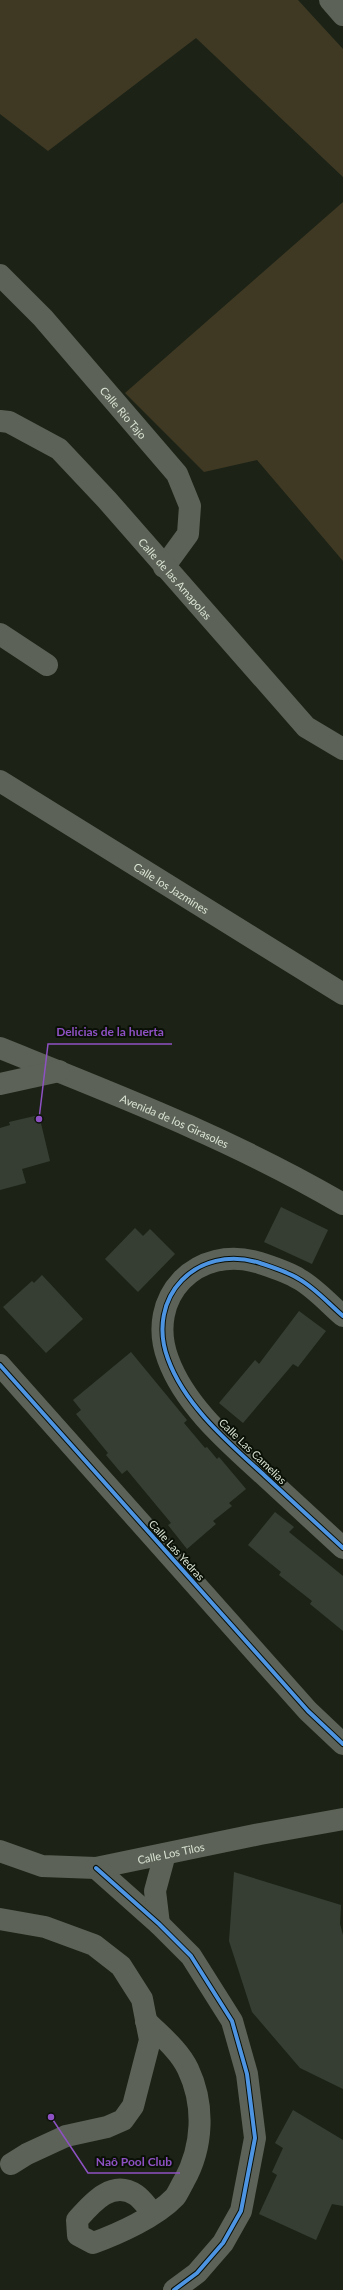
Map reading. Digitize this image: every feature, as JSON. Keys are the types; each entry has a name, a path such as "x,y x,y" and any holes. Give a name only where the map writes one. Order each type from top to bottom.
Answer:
{"street":[{"path":"330,0 343,15"},
{"name":"Calle Río Tajo","path":"0,275 43,318 177,474 190,506 188,534 164,567"},
{"name":"Calle de las Amapolas","path":"0,421 9,422 59,449 107,500 164,567 306,727 343,749"},
{"path":"0,634 47,665"},
{"name":"Calle los Jazmines","path":"0,781 343,994"},
{"name":"Avenida de los Girasoles","path":"0,1048 190,1126 289,1172 343,1204"},
{"path":"0,1084 59,1071"},
{"name":"Calle Las Camelias","path":"343,1316 299,1278 259,1263 234,1258 209,1263 191,1271 176,1286 165,1304 162,1335 168,1358 181,1387 220,1434 343,1548"},
{"name":"Calle Las Yedras","path":"0,1365 308,1711 343,1744"},
{"name":"Calle Los Tilos","path":"0,1851 42,1866 96,1868 260,1834 343,1819"},
{"path":"159,1924 155,1890 165,1854"},
{"path":"96,1868 159,1924 190,1956 232,2021 247,2074 255,2138 241,2211 223,2243 197,2273 174,2290"},
{"path":"0,1919 45,1927 94,1945 121,1966 142,1999 150,2040 133,2106 123,2120 107,2127 66,2136 27,2154 11,2164"},
{"path":"146,2021 174,2048 188,2069 199,2106 200,2137 190,2169 175,2196 153,2213"}],"shaded area":[{"path":"0,0 298,0 343,49 343,177 196,38 48,151 0,114"},
{"path":"343,202 343,561 257,460 204,472 125,393"}],"building":[{"path":"39,1115 50,1161 22,1169 26,1183 0,1190 0,1128 10,1125 9,1122"},
{"path":"281,1207 328,1230 312,1264 264,1242"},
{"path":"135,1228 143,1236 150,1229 175,1254 138,1292 105,1259"},
{"path":"42,1275 83,1319 46,1353 3,1307 32,1281 34,1283"},
{"path":"299,1311 326,1331 298,1367 293,1364 243,1423 219,1403 255,1360 259,1364"},
{"path":"131,1352 187,1420 184,1423 205,1448 207,1447 217,1459 219,1457 246,1489 229,1503 232,1506 213,1521 216,1524 187,1549 168,1525 171,1523 127,1470 122,1474 106,1455 108,1453 76,1414 81,1410 73,1400"},
{"path":"275,1512 294,1527 289,1532 343,1576 343,1631 310,1604 312,1601 279,1575 281,1572 248,1545"},
{"path":"234,1872 341,1905 340,1924 343,1935 343,2089 300,2068 252,2012 229,1941"},
{"path":"293,2110 343,2140 343,2206 332,2204 316,2240 259,2214 277,2175 272,2172 283,2148 275,2143"}],"cycle path":[{"path":"343,1316 322,1296 295,1276 260,1263 237,1259 216,1261 197,1268 182,1280 170,1296 164,1315 163,1336 168,1359 176,1376 185,1392 209,1423 343,1548"},
{"path":"0,1365 308,1711 343,1744"},
{"path":"96,1868 159,1924 191,1956 232,2021 247,2074 255,2138 241,2211 223,2243 197,2273 174,2290"}],"place":[{"name":"Delicias de la huerta","path":"39,1119"},
{"name":"Naô Pool Club","path":"51,2117"}]}
